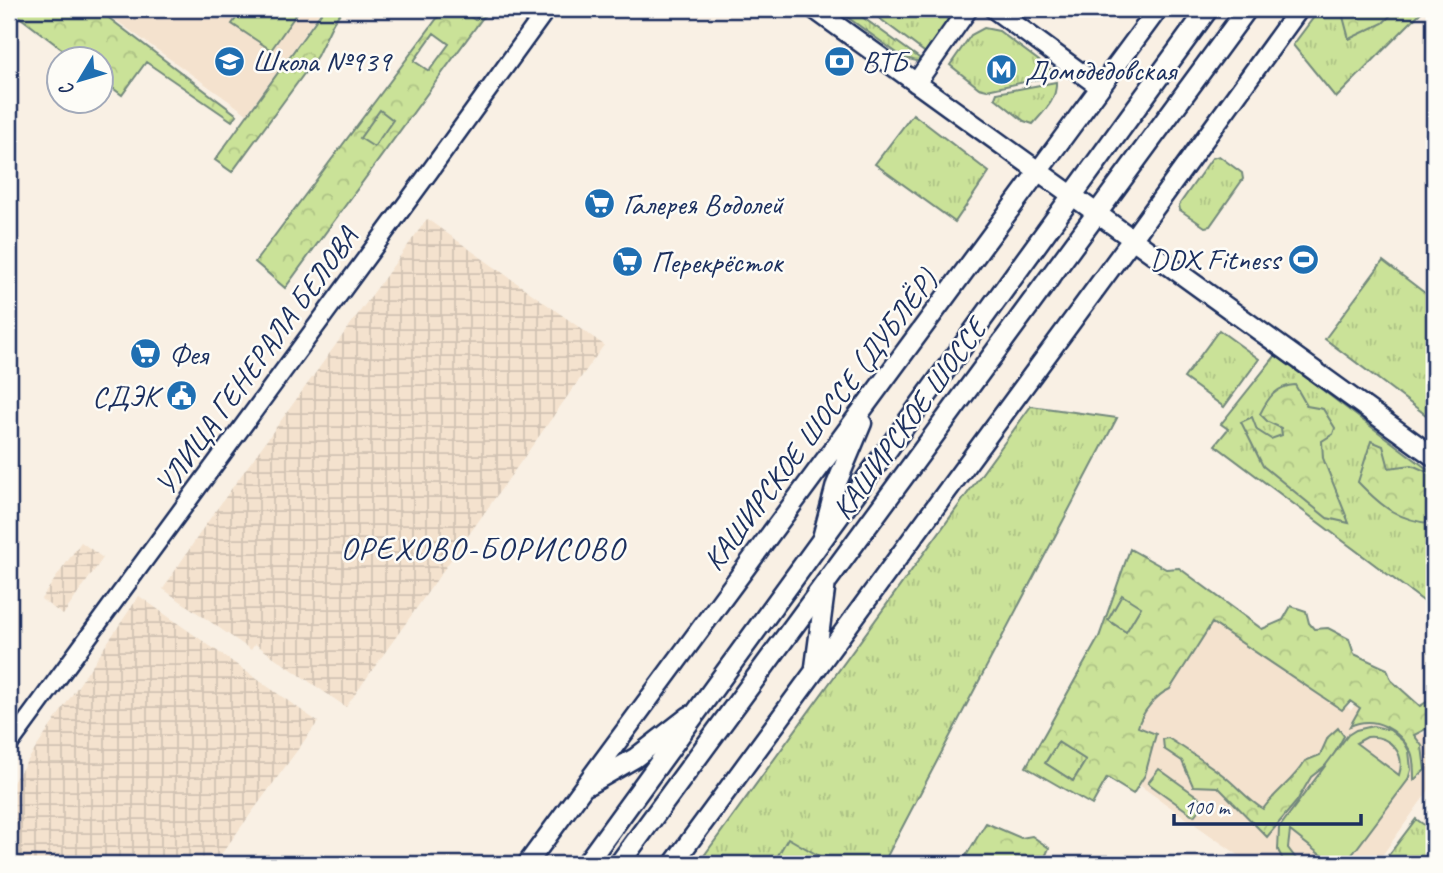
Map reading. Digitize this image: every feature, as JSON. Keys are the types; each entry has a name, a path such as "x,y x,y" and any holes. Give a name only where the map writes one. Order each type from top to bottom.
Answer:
{"main road":[{"path":"814,9 1434,457"},
{"path":"916,83 968,9"},
{"path":"994,9 1100,87"},
{"name":"КАШИРСКОЕ ШОССЕ (ДУБЛЁР)","path":"527,864 1158,9"},
{"name":"КАШИРСКОЕ ШОССЕ","path":"586,864 1208,9"},
{"name":"КАШИРСКОЕ ШОССЕ","path":"619,864 1247,9"},
{"path":"673,864 1298,9"},
{"path":"820,545 836,485 874,394"},
{"path":"815,670 826,582"},
{"path":"582,788 635,758 701,707"},
{"path":"657,864 688,844"}],"street":[{"name":"УЛИЦА ГЕНЕРАЛА БЕЛОВА","path":"9,745 547,9"}],"shaded area":[{"name":"Школа №939","path":"100,9 322,9 247,114"},
{"path":"427,219 604,345 346,707 255,644 251,650 163,589 206,524"},
{"path":"81,542 103,558 63,615 41,599"},
{"path":"1178,582 1351,710 1365,692 1434,742 1434,783 1376,864 1251,864 1091,751"},
{"path":"139,596 318,722 214,864 9,864 9,788"}],"green space":[{"path":"9,9 97,9 237,115 232,121 146,62 122,95 116,90 116,46 58,46"},
{"path":"243,9 300,9 271,50 232,24"},
{"path":"324,9 343,9 317,56 232,172 215,160"},
{"path":"444,9 458,9 475,20 483,9 489,9 285,288 255,262","holes":["434,33 449,44 429,71 414,61"]},
{"path":"836,9 851,9 922,60 904,58"},
{"path":"867,9 957,9 958,10 927,54"},
{"path":"1320,9 1424,9 1336,98 1293,45"},
{"path":"1341,9 1397,9 1383,23 1349,39"},
{"path":"984,28 999,31 1058,75 987,90 979,88 950,65 971,35"},
{"path":"1056,82 1052,100 1033,124 1024,121 995,98 997,93"},
{"path":"380,110 393,120 374,147 360,138"},
{"path":"913,114 989,172 955,222 875,164"},
{"path":"1219,156 1242,173 1243,179 1210,226 1205,227 1180,210 1179,205 1212,158"},
{"path":"1383,261 1434,300 1434,421 1325,339"},
{"path":"1219,330 1259,359 1224,407 1184,378"},
{"path":"1276,355 1434,474 1434,609 1215,445 1228,429 1221,424"},
{"path":"1295,385 1307,406 1323,409 1335,428 1333,434 1322,441 1323,458 1349,523 1327,518 1263,466 1241,422 1252,417 1257,430 1271,439 1282,435 1281,428 1268,422 1260,414 1273,394"},
{"path":"1031,406 1117,418 883,864 698,864"},
{"path":"1371,441 1383,446 1389,468 1412,465 1434,475 1434,524 1401,516 1375,499 1358,482"},
{"path":"1130,549 1166,569 1179,568 1262,629 1283,620 1291,606 1306,611 1309,623 1314,629 1328,628 1349,639 1354,654 1387,669 1391,680 1420,706 1433,698 1434,725 1414,735 1422,746 1425,770 1414,780 1411,752 1393,731 1377,723 1350,726 1360,708 1350,701 1342,710 1212,623 1170,689 1155,700 1140,721 1138,727 1156,734 1145,775 1133,794 1107,778 1092,805 1026,767 1099,637","holes":["1058,742 1086,760 1073,781 1045,763"]},
{"path":"1122,595 1141,607 1126,632 1108,620"},
{"path":"1373,726 1390,730 1404,742 1409,751 1411,770 1408,780 1345,864 1332,864 1290,831 1288,848 1300,864 1285,864 1278,850 1279,828 1348,735","holes":["1367,737 1389,742 1398,753 1401,767 1399,775 1356,743"]},
{"path":"1338,728 1344,736 1330,762 1311,777 1297,801 1267,837 1218,787 1193,786 1182,761 1164,749 1163,739 1168,738 1210,766 1263,809 1305,761 1320,755 1328,737"},
{"path":"1058,742 1086,760 1073,781 1045,763"},
{"path":"1159,769 1205,802 1194,816 1148,783"},
{"path":"1416,819 1434,832 1434,848 1422,864 1382,864"},
{"path":"986,823 1021,838 1032,836 1049,848 1042,864 961,864"},
{"path":"788,838 819,856 815,864 773,864"}],"place":[{"name":"Школа №939","path":"229,61"},
{"name":"ВТБ","path":"839,61"},
{"name":"Домодедовская","path":"1002,70"},
{"name":"Галерея Водолей","path":"600,204"},
{"name":"DDX Fitness","path":"1303,259"},
{"name":"Перекрёсток","path":"628,262"},
{"name":"Фея","path":"146,354"},
{"name":"СДЭК","path":"181,396"}],"district":[{"name":"ОРЕХОВО-БОРИСОВО","path":"483,548"}]}
